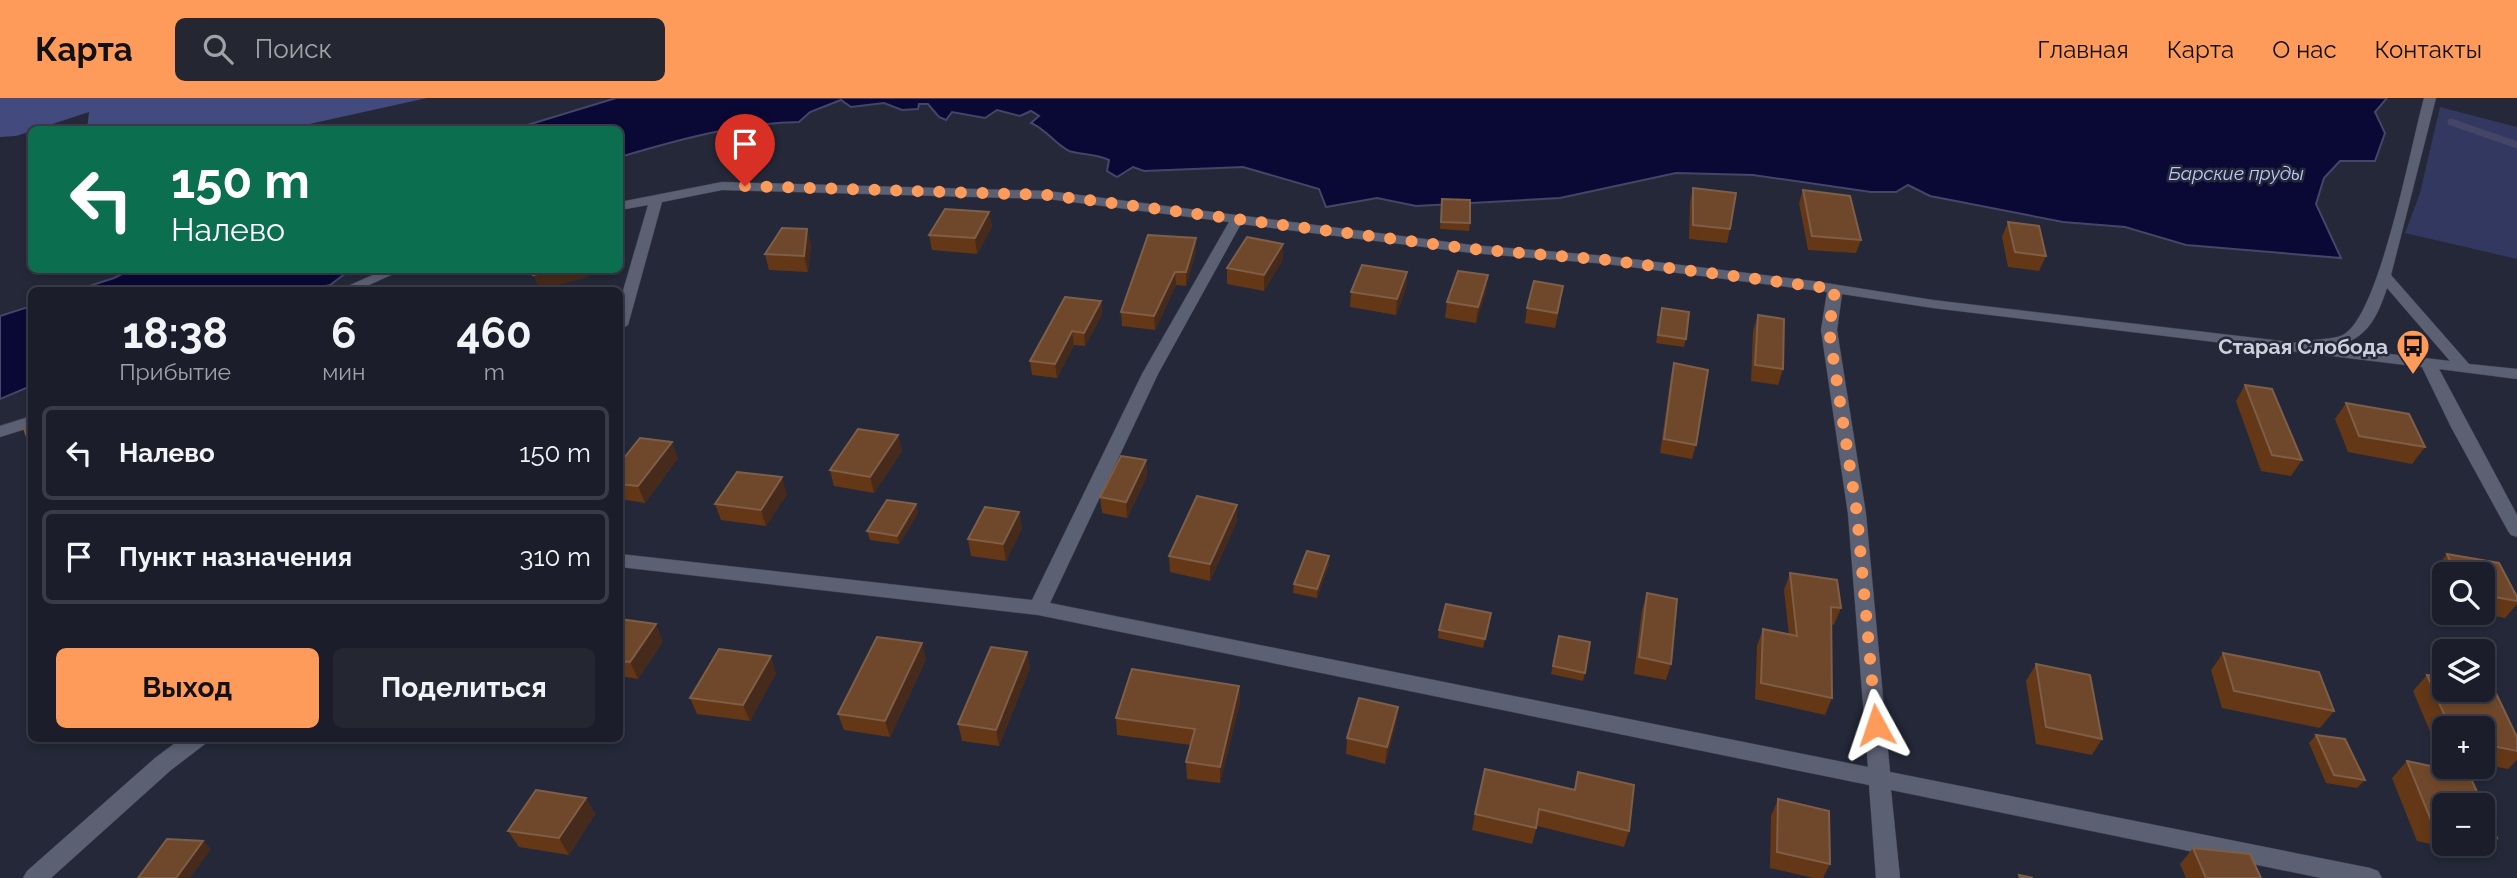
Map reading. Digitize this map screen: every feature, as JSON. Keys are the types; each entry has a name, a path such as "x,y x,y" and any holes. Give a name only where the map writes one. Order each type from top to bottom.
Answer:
{"street":[{"path":"2301,347 2353,336 2371,313 2386,278 2416,145 2430,98"},
{"path":"623,206 722,186 1048,195 1472,249 1825,283 1933,304 2517,374"},
{"path":"1067,213 1077,199"},
{"path":"623,315 656,200"},
{"path":"1038,608 1150,374 1236,220"},
{"path":"353,287 388,273"},
{"path":"2386,278 2464,367 2517,382"},
{"path":"1825,283 1829,330 1857,514 1888,878"},
{"path":"2353,336 2384,358"},
{"path":"2428,364 2459,427 2517,531"},
{"path":"0,432 28,422"},
{"path":"623,561 1038,608 2370,878"},
{"path":"35,878 163,764 193,742"}],"shaded area":[{"path":"0,98 427,98 301,126 87,126 89,112 46,126 28,126 28,132 16,136 0,137"},
{"path":"2440,107 2517,127 2517,259 2405,233 2420,193"}],"water":[{"name":"Барские пруды","path":"616,98 2387,98 2375,112 2385,133 2375,161 2340,161 2324,178 2316,204 2341,258 2186,245 2125,227 2063,222 1930,196 1908,185 1896,192 1871,192 1753,175 1676,173 1560,198 1416,206 1377,198 1326,207 1319,189 1243,167 1144,171 1133,167 1117,177 1107,171 1109,160 1069,151 1031,123 1039,116 1031,111 1020,116 997,110 985,118 952,112 946,120 939,117 928,104 919,104 918,109 902,110 884,103 851,107 841,100 810,112 799,122 731,129 623,156 623,126 524,126"},
{"path":"124,273 346,273 330,285 321,287 86,287"},
{"path":"28,307 28,387 0,399 0,316"}],"building":[{"path":"1693,188 1736,193 1730,229 1693,225"},
{"path":"1803,190 1850,196 1861,240 1812,236"},
{"path":"1442,199 1470,200 1470,223 1441,222"},
{"path":"945,209 989,212 975,238 929,235"},
{"path":"2008,222 2039,226 2046,256 2015,252"},
{"path":"782,228 807,229 804,256 765,254"},
{"path":"1148,235 1196,238 1186,272 1175,272 1154,316 1121,312"},
{"path":"1247,237 1283,244 1264,275 1227,268"},
{"path":"1362,265 1407,272 1397,299 1351,292"},
{"path":"1458,271 1488,275 1478,307 1447,302"},
{"path":"1534,281 1563,286 1557,313 1527,308"},
{"path":"1065,297 1101,301 1084,333 1072,331 1055,364 1030,361"},
{"path":"1662,308 1689,312 1686,339 1658,335"},
{"path":"1758,315 1784,319 1783,369 1755,365"},
{"path":"1674,363 1708,370 1696,445 1664,439"},
{"path":"2245,385 2272,389 2302,460 2272,455"},
{"path":"2346,403 2409,414 2425,447 2359,436"},
{"path":"858,429 898,435 870,477 830,470"},
{"path":"640,438 672,442 638,486 623,484 623,459"},
{"path":"1121,456 1146,460 1126,502 1100,497"},
{"path":"737,472 782,477 761,510 715,504"},
{"path":"1197,496 1237,505 1210,564 1169,556"},
{"path":"887,500 916,504 897,536 867,531"},
{"path":"985,507 1019,512 1003,544 968,539"},
{"path":"1307,551 1329,556 1317,589 1294,584"},
{"path":"2447,554 2493,562 2451,562"},
{"path":"2495,562 2499,563 2517,601 2495,597"},
{"path":"1790,573 1837,580 1841,608 1831,607 1832,698 1761,683 1763,629 1797,636"},
{"path":"1647,593 1677,599 1671,664 1639,657"},
{"path":"1446,604 1491,613 1485,639 1439,630"},
{"path":"623,619 656,624 630,662 623,661"},
{"path":"1559,636 1590,642 1585,673 1553,666"},
{"path":"877,637 922,643 885,721 838,714"},
{"path":"991,647 1027,652 996,730 958,724"},
{"path":"719,649 771,656 743,705 690,698"},
{"path":"2223,653 2319,672 2334,711 2234,691"},
{"path":"2036,664 2090,675 2102,739 2046,727"},
{"path":"1132,669 1239,686 1220,767 1186,762 1195,729 1116,718"},
{"path":"2495,691 2517,737 2517,751 2495,746 2495,716 2445,716 2439,702 2495,702"},
{"path":"1359,698 1398,707 1387,747 1347,738"},
{"path":"2316,735 2345,739 2365,780 2334,775"},
{"path":"2407,761 2432,766 2432,779 2471,779 2478,793 2432,793 2432,823"},
{"path":"1485,769 1575,790 1578,772 1634,785 1629,831 1539,809 1536,828 1475,814"},
{"path":"536,790 586,798 559,838 508,831"},
{"path":"1778,799 1829,811 1830,864 1777,852"},
{"path":"167,839 203,841 176,878 138,878"},
{"path":"2193,848 2250,854 2261,878 2206,878"}],"waterway":[{"path":"2451,122 2517,145"}],"place":[{"name":"Старая Слобода","path":"2413,376"}],"route":[{"path":"745,186 1048,195 1472,249 1607,260 1835,289 1829,330 1857,514 1876,725"}]}
